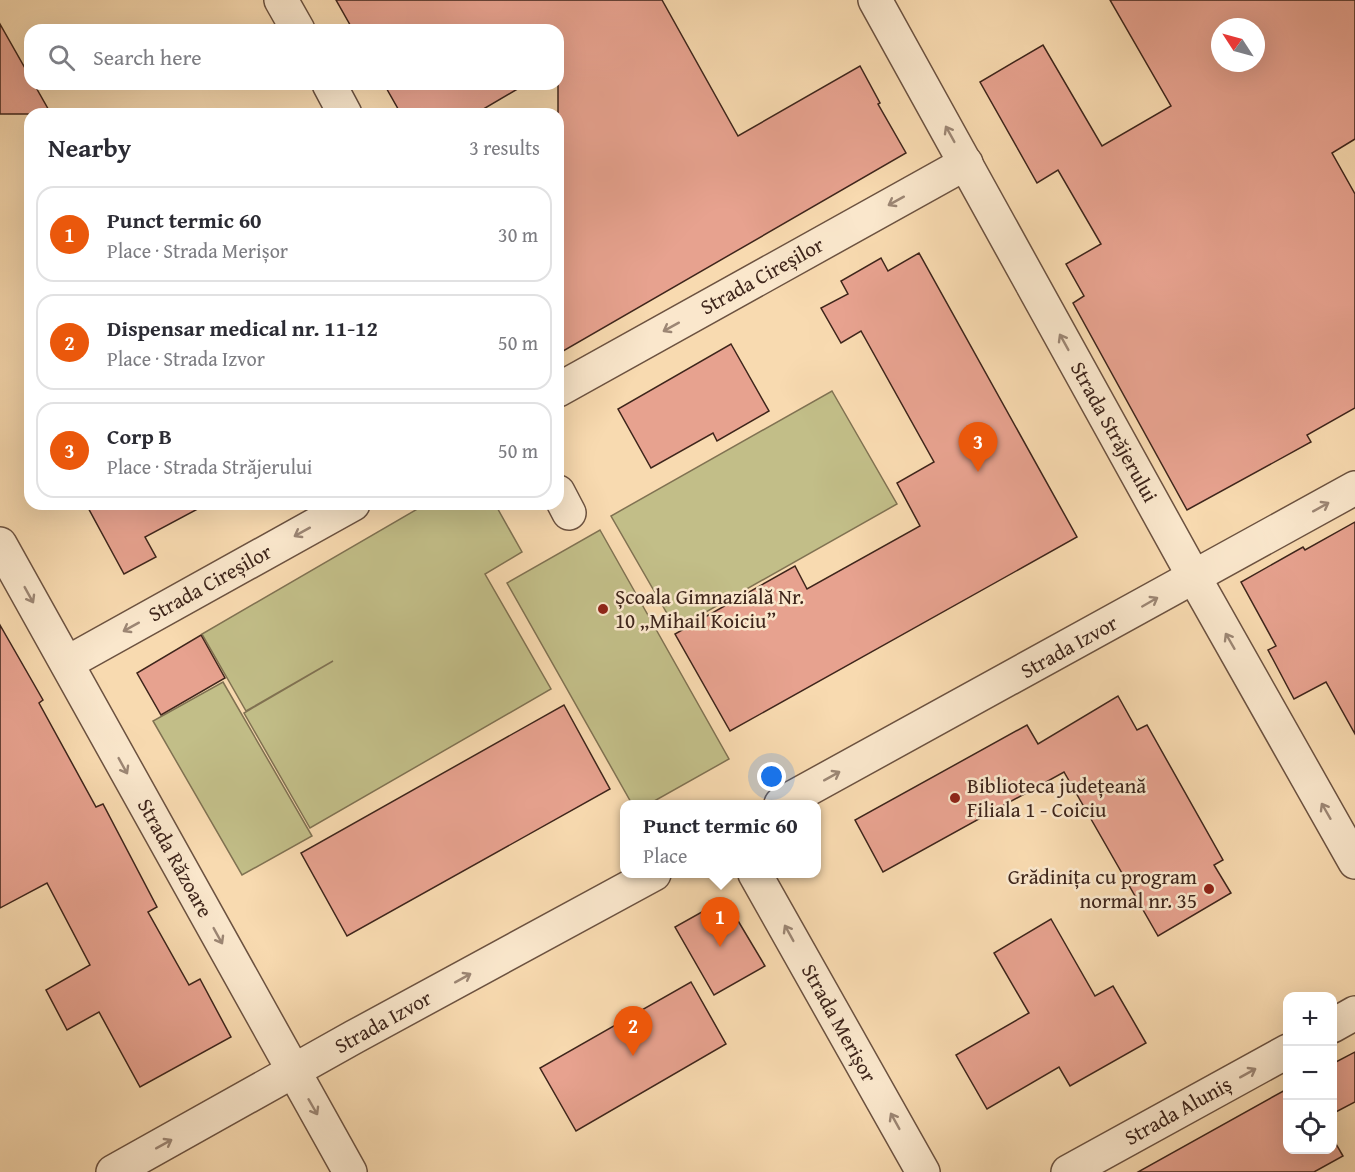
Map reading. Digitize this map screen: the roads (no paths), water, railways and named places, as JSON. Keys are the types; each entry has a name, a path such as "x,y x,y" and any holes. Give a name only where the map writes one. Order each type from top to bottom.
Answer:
{"street":[{"path":"281,0 295,24"},
{"name":"Strada Străjerului","path":"875,0 1194,577 1355,862"},
{"path":"331,90 342,108"},
{"name":"Strada Cireșilor","path":"564,387 966,163"},
{"name":"Strada Izvor","path":"788,800 1355,488"},
{"name":"Strada Cireșilor","path":"67,663 342,510"},
{"name":"Strada Răzoare","path":"0,544 350,1172"},
{"name":"Strada Izvor","path":"113,1172 645,878"},
{"name":"Strada Merișor","path":"758,878 923,1172"},
{"path":"1337,1023 1355,1013"},
{"name":"Strada Aluniș","path":"1068,1172 1283,1053"}],"place":[{"name":"Corp B","path":"978,472"},
{"name":"Școala Gimnazială Nr. 10 „Mihail Koiciu”","path":"603,609"},
{"name":"Biblioteca județeană Filiala 1 - Coiciu","path":"955,798"},
{"name":"Grădinița cu program normal nr. 35","path":"1209,889"},
{"name":"Punct termic 60","path":"720,947"},
{"name":"Dispensar medical nr. 11-12","path":"633,1056"}]}
